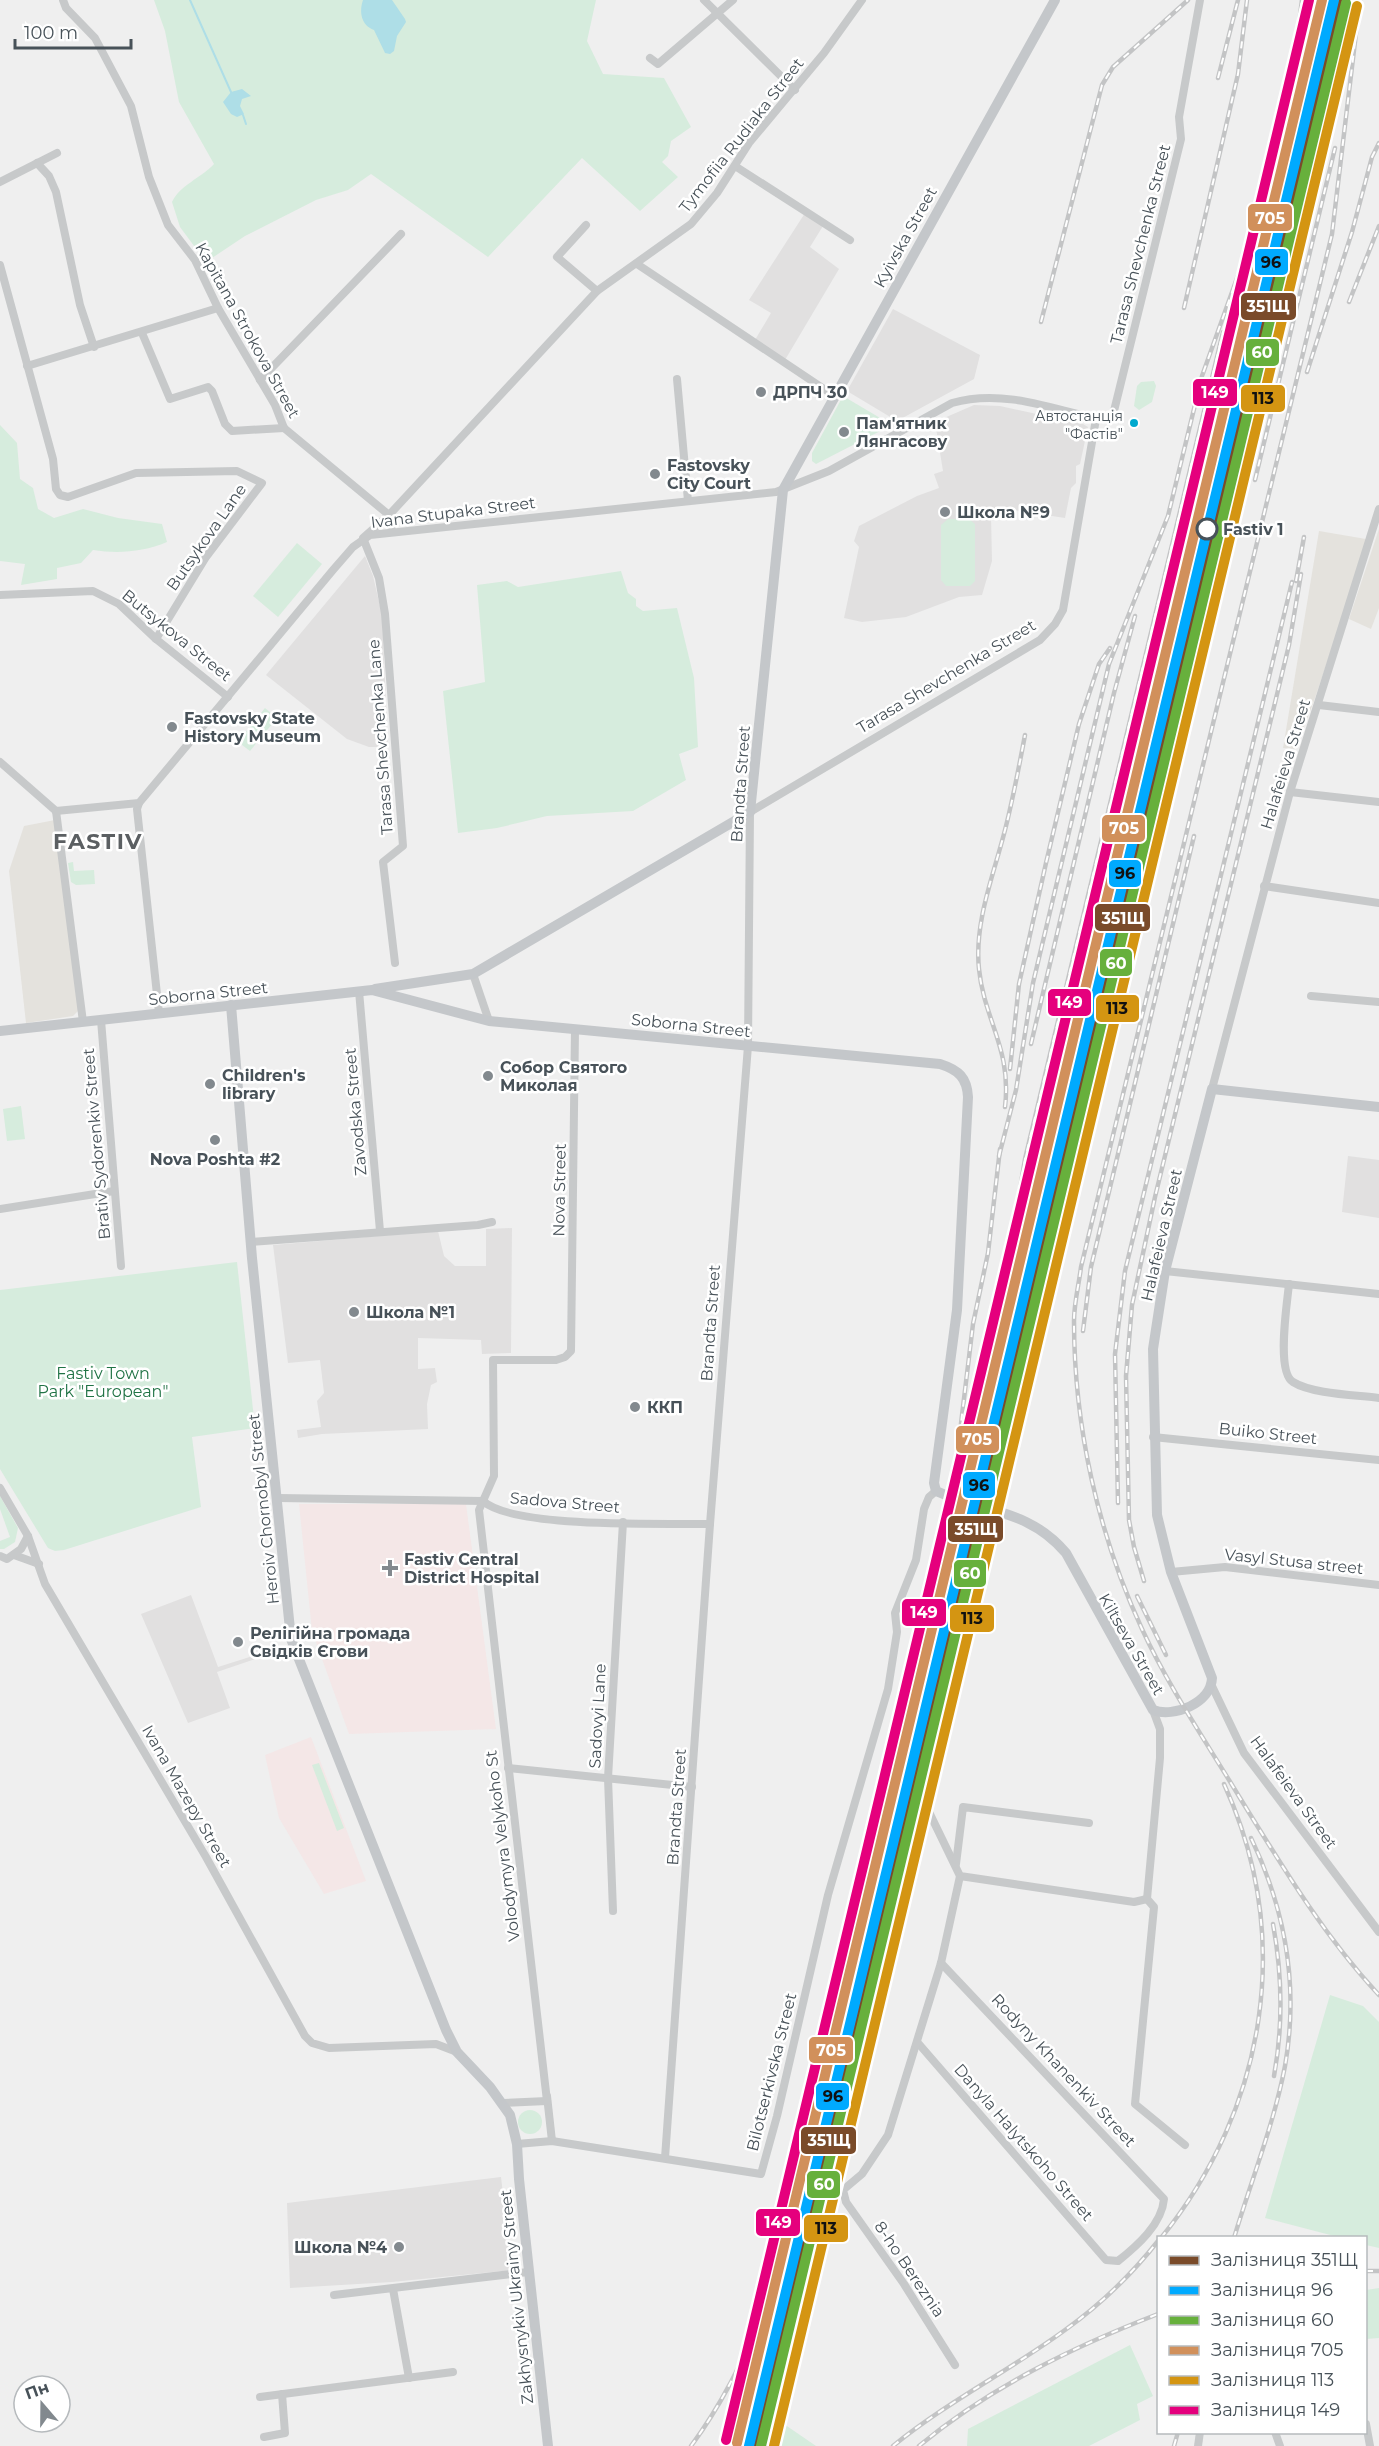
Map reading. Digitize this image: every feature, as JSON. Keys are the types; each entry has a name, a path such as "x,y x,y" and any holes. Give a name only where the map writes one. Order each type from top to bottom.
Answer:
{"main road":[{"name":"Kyivska Street","path":"783,490 833,395 1055,0"},
{"name":"Brandta Street","path":"750,812 783,490"},
{"name":"Tarasa Shevchenka Street","path":"473,974 750,812"},
{"path":"372,990 473,974"},
{"name":"Soborna Street","path":"0,1031 372,990 489,1020 940,1064 955,1069 968,1086 957,1310 934,1483 936,1491"},
{"name":"Heroiv Chornobyl Street","path":"231,1005 251,1242 291,1639 384,1878 457,2052"},
{"path":"1212,1089 1379,1107"},
{"name":"Halafeieva Street","path":"1211,1684 1212,1678 1171,1572 1156,1515 1153,1349 1165,1270 1212,1089"},
{"name":"Kiltseva Street","path":"936,1491 958,1501 1026,1520 1057,1543 1066,1553 1153,1710"},
{"path":"1153,1710 1168,1713 1186,1707 1204,1696 1211,1684"},
{"path":"457,2052 503,2103 510,2115 517,2144"},
{"name":"Zakhysnykiv Ukrainy Street","path":"517,2144 528,2272 548,2446"}],"street":[{"name":"Kapitana Strokova Street","path":"63,0 66,8 95,38 131,106 149,177 168,225 195,260 218,308 260,380 284,428 389,515"},
{"path":"704,0 795,90"},
{"path":"650,58 658,64 732,0"},
{"name":"Tymofiia Rudiaka Street","path":"389,515 597,291 691,224 735,166 749,143 795,90 862,0"},
{"name":"Tarasa Shevchenka Street","path":"750,812 1040,640 1055,624 1063,610 1096,419 1112,419 1181,139 1179,117 1200,0"},
{"path":"0,182 57,153"},
{"path":"37,163 49,176 56,192 80,305 94,347"},
{"path":"735,166 850,240"},
{"path":"586,225 557,256 597,291"},
{"path":"260,380 401,234"},
{"path":"637,264 833,395"},
{"path":"0,265 27,366 142,333 218,308"},
{"path":"142,333 170,399 207,387 212,391 225,424 232,431 284,428"},
{"name":"Butsykova Lane","path":"27,366 54,459 56,489 60,495 68,497 136,473 237,471 262,483 206,557 156,639"},
{"path":"677,379 688,501"},
{"name":"Ivana Stupaka Street","path":"139,803 363,538 392,531 783,490 829,471 952,403 973,396 1001,397 1096,419"},
{"name":"Halafeieva Street","path":"1212,1089 1290,792 1379,509"},
{"path":"389,515 392,531"},
{"path":"363,538 389,515"},
{"name":"Tarasa Shevchenka Lane","path":"363,538 379,578 387,630 403,846 383,862 395,963"},
{"name":"Butsykova Street","path":"0,595 93,591 119,604 156,639 228,697"},
{"path":"1319,705 1379,712"},
{"path":"0,762 56,811 83,1022"},
{"path":"1290,792 1379,802"},
{"path":"56,811 139,803 137,809 159,1013"},
{"name":"Brandta Street","path":"665,2158 710,1524 748,1046 750,812"},
{"path":"1264,886 1379,903"},
{"path":"473,974 489,1020"},
{"name":"Zavodska Street","path":"359,991 380,1231"},
{"path":"1311,996 1379,1002"},
{"name":"Brativ Sydorenkiv Street","path":"101,1020 121,1266"},
{"name":"Nova Street","path":"478,1501 494,1476 493,1360 556,1360 565,1357 571,1351 575,1029"},
{"path":"0,1209 114,1191"},
{"path":"251,1242 478,1225 492,1222"},
{"path":"1165,1270 1379,1294"},
{"path":"1289,1284 1284,1351 1286,1374 1292,1382 1305,1387 1379,1398"},
{"name":"Buiko Street","path":"1154,1437 1379,1460"},
{"name":"Ivana Mazepy Street","path":"0,1488 28,1536 45,1584 206,1857 305,2036 312,2043 329,2048 436,2044 457,2052"},
{"name":"Bilotserkivska Street","path":"517,2144 552,2141 760,2174 777,2116 828,1895 888,1689 897,1632 895,1612 916,1560 924,1509 929,1497 936,1491"},
{"name":"Sadova Street","path":"278,1498 478,1501 491,1508 532,1517 710,1524"},
{"name":"Volodymyra Velykoho St","path":"478,1501 552,2141"},
{"path":"918,2043 941,1962 960,1876 916,1793 984,1507"},
{"name":"Sadovyi Lane","path":"613,1911 608,1778 623,1522"},
{"path":"5,1558 28,1536"},
{"path":"5,1558 39,1564"},
{"name":"Vasyl Stusa street","path":"1171,1572 1225,1567 1379,1585"},
{"name":"Halafeieva Street","path":"1211,1684 1244,1753 1379,1932"},
{"name":"Kiltseva Street","path":"1153,1710 1160,1729 1160,1758 1147,1899 1154,1907 1135,2104 1185,2145"},
{"path":"508,1768 692,1787"},
{"path":"956,1865 963,1807 1089,1823"},
{"path":"960,1876 1134,1902 1147,1899"},
{"name":"Rodyny Khanenkiv Street","path":"941,1962 1164,2199 1163,2213 1130,2252 1118,2261 1106,2260"},
{"name":"8-ho Bereznia","path":"918,2043 888,2135 862,2174 843,2190 846,2202 904,2284 955,2365"},
{"name":"Danyla Halytskoho Street","path":"918,2043 1106,2260"},
{"path":"503,2103 548,2101"},
{"path":"334,2295 528,2272"},
{"path":"393,2289 409,2378"},
{"path":"260,2397 453,2372"},
{"path":"264,2437 285,2433 282,2394"}],"shaded area":[{"path":"805,213 823,226 810,247 839,269 785,360 755,340 771,313 749,300"},
{"path":"893,309 980,355 974,379 897,421 847,391"},
{"name":"Школа №9","path":"974,405 1000,406 1088,427 1080,464 1076,466 1076,483 1071,488 1065,518 1006,509 991,516 992,561 982,595 959,597 906,617 862,622 844,618 859,547 854,541 859,526 917,496 939,488 934,474 943,471 935,422"},
{"path":"1379,529 1379,608 1371,629 1349,619"},
{"path":"1319,531 1366,539 1359,567 1314,701 1295,749 1283,748"},
{"path":"365,556 373,576 382,615 388,747 369,747 347,739 266,675"},
{"path":"55,820 79,1010 73,1016 26,1023 9,871 24,826"},
{"path":"1348,1156 1379,1160 1379,1218 1342,1212"},
{"name":"Школа №1","path":"512,1228 511,1353 482,1354 481,1340 418,1338 418,1369 435,1368 437,1382 431,1385 427,1404 428,1429 322,1434 298,1438 297,1430 321,1427 317,1401 324,1393 320,1360 288,1363 273,1245 438,1231 444,1256 455,1266 486,1266 486,1229"},
{"name":"Fastiv Central District Hospital","path":"299,1504 466,1504 496,1729 349,1734 312,1631"},
{"path":"191,1595 218,1667 281,1647 282,1650 217,1672 230,1708 188,1723 141,1614"},
{"path":"311,1737 366,1881 324,1894 279,1818 265,1755"},
{"name":"Школа №4","path":"501,2177 512,2270 392,2282 290,2288 287,2203"}],"green space":[{"path":"154,0 596,0 587,41 603,74 664,78 691,127 671,141 668,156 662,162 678,177 640,211 582,158 488,257 371,174 348,190 316,200 245,236 206,262 180,227 172,202 180,191 214,164 179,102 165,31"},
{"path":"1154,381 1156,386 1152,402 1139,410 1134,406 1137,386 1141,382"},
{"path":"843,396 892,425 816,464 812,461 812,453"},
{"path":"0,425 17,443 20,479 33,488 38,509 54,518 83,509 118,518 162,524 167,542 130,551 93,550 81,563 57,568 57,579 21,585 25,564 0,561"},
{"path":"948,519 969,519 975,524 975,581 970,586 946,586 941,580 941,525"},
{"path":"297,543 322,564 278,617 253,596"},
{"path":"621,571 628,593 636,599 636,606 643,611 677,608 694,678 698,747 679,754 686,780 633,811 547,816 497,828 458,833 443,691 485,682 477,585 507,581 518,587"},
{"path":"265,708 277,718 250,751 238,742"},
{"path":"73,862 74,871 94,870 95,884 76,885 71,882 68,863"},
{"path":"21,1106 25,1139 7,1141 3,1109"},
{"name":"Fastiv Town Park \"European\"","path":"237,1262 255,1428 192,1437 201,1507 64,1550 55,1551 48,1548 0,1469 0,1290"},
{"path":"0,1496 18,1528 15,1542 4,1549 0,1549 0,1541 10,1537 0,1509"},
{"path":"319,1763 344,1828 337,1831 312,1765"},
{"path":"1330,1995 1363,2006 1379,2022 1379,2248 1367,2245 1367,2236 1334,2236 1265,2218"},
{"path":"530,2110 539,2113 542,2122 539,2131 530,2134 521,2131 518,2122 521,2113"},
{"path":"1379,2288 1379,2338 1367,2339 1367,2290"},
{"path":"1130,2345 1153,2396 1137,2404 1140,2420 1089,2446 967,2446 968,2429"},
{"path":"781,2422 816,2446 775,2446"}],"water":[{"path":"363,0 392,0 405,19 406,22 397,36 394,51 390,54 385,53 374,30 364,21 361,13"},
{"path":"242,89 251,96 242,99 240,106 244,114 237,117 231,114 223,102 231,92"}],"waterway":[{"path":"190,0 231,92"},
{"path":"243,115 246,124"}],"railway":[{"path":"1041,322 1102,85 1113,67 1188,0"},
{"path":"1218,78 1238,0"},
{"path":"1184,308 1238,74 1247,0"},
{"path":"1288,107 1302,0"},
{"path":"999,1156 1016,1090 1033,983 1109,664 1168,516 1202,376 1265,200 1319,35 1326,0"},
{"path":"1360,0 1332,234 1081,1267 1074,1321 1078,1400 1092,1479 1113,1556 1142,1629 1176,1694 1288,1875 1340,1949 1379,1995"},
{"path":"691,2446 710,2419 743,2359 770,2294 800,2198 1029,1259 1047,1156 1266,240 1287,160 1314,80"},
{"path":"1329,141 1343,80"},
{"path":"1237,476 1289,263 1331,133"},
{"path":"1307,372 1352,232 1372,157 1379,143"},
{"path":"1255,480 1335,148"},
{"path":"1349,302 1379,226"},
{"path":"1001,1345 1009,1254 1025,1159 1223,332"},
{"path":"1296,581 1304,537"},
{"path":"1144,1581 1129,1520 1126,1376 1132,1305 1155,1197 1289,645 1301,574"},
{"path":"1118,1503 1115,1354 1125,1271 1292,582"},
{"path":"1031,1044 1114,693 1135,616"},
{"path":"1010,1069 1019,984 1079,724 1099,664 1110,648"},
{"path":"1005,1107 1005,1068 982,987 978,951 982,916 1008,818 1025,735"},
{"path":"1083,1331 1091,1267 1194,836"},
{"path":"924,1598 938,1536 952,1498 973,1324 988,1253 1000,1149"},
{"path":"1137,1596 1166,1655"},
{"path":"1162,2236 1197,2187 1225,2133 1246,2077 1258,2019 1263,1960 1259,1901 1246,1842 1224,1784"},
{"path":"1235,2236 1269,2131 1285,2066 1289,2036 1290,2007 1286,1949 1273,1892 1251,1838"},
{"path":"1273,1924 1280,2000 1279,2038 1274,2076"},
{"path":"893,2446 935,2415 1044,2345 1091,2310 1115,2288 1157,2242"},
{"path":"1367,2271 1379,2271"},
{"path":"919,2446 974,2405 1033,2370 1095,2340 1157,2314"},
{"path":"1174,2446 1177,2434"}],"rail line":[{"name":"149","path":"726,2440 1309,0"},
{"name":"705","path":"737,2443 1322,0"},
{"name":"96","path":"749,2446 1334,0"},
{"name":"351Щ","path":"755,2446 1215,535 1340,0"},
{"name":"60","path":"761,2446 1346,3"},
{"name":"113","path":"774,2446 1357,6"}],"place":[{"name":"ДРПЧ 30","path":"761,392"},
{"name":"Автостанція \"Фастів\"","path":"1134,423"},
{"name":"Пам'ятник Лянгасову","path":"844,432"},
{"name":"Fastovsky City Court","path":"655,474"},
{"name":"Школа №9","path":"945,512"},
{"name":"Fastiv 1","path":"1207,529"},
{"name":"Fastovsky State History Museum","path":"172,727"},
{"name":"Собор Святого Миколая","path":"488,1076"},
{"name":"Children's library","path":"210,1084"},
{"name":"Nova Poshta #2","path":"215,1140"},
{"name":"Школа №1","path":"354,1312"},
{"name":"ККП","path":"635,1407"},
{"name":"Fastiv Central District Hospital","path":"390,1568"},
{"name":"Релігійна громада Свідків Єгови","path":"238,1642"},
{"name":"Школа №4","path":"399,2247"}],"district":[{"name":"FASTIV","path":"98,841"}]}
